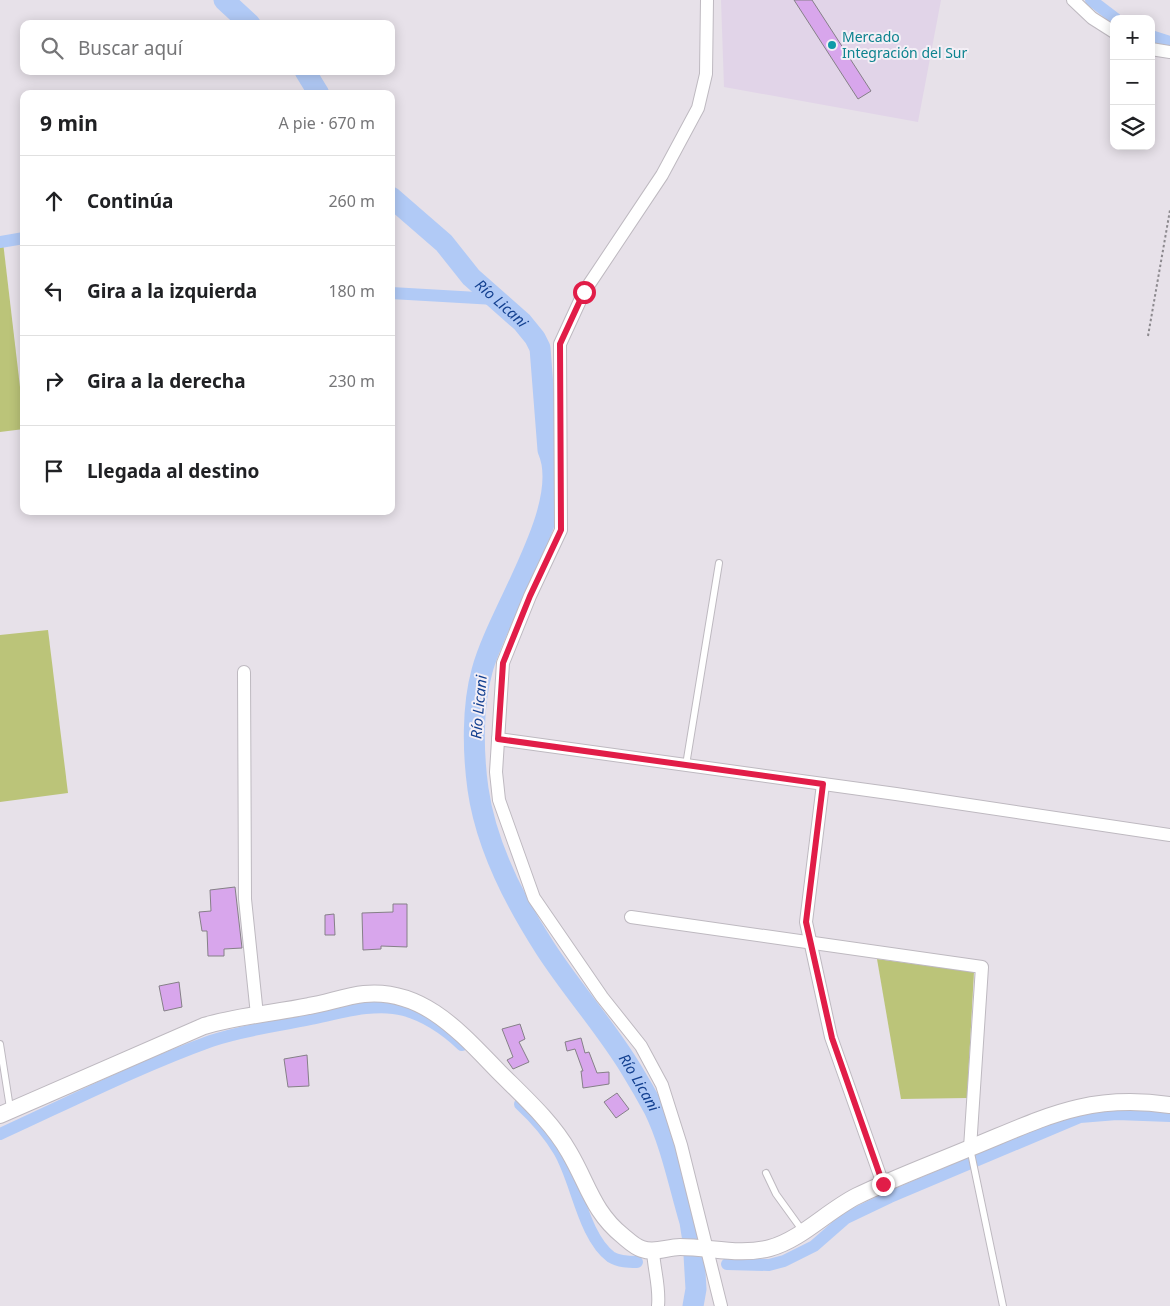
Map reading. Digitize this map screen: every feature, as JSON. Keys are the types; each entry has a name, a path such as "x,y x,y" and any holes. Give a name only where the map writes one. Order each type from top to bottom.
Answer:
{"street":[{"path":"707,0 706,74 698,108 662,176 584,292 560,344 561,530 530,596 503,663 496,772 500,800 534,898 602,998 641,1046 662,1085 681,1145 721,1306"},
{"path":"1073,0 1092,18 1110,29"},
{"path":"1155,50 1170,52"},
{"path":"244,672 245,899 256,1015"},
{"path":"498,739 1170,835"},
{"path":"823,784 806,922 832,1038 883,1184"},
{"path":"631,917 982,967 970,1148"},
{"path":"5,1112 184,1033 227,1019 362,994 384,994 404,997 423,1005 454,1027 522,1095 556,1132 569,1152 600,1214 631,1243 640,1249 653,1251 679,1247 734,1252 754,1251 773,1247 854,1198 883,1184 1048,1115 1073,1107 1132,1101 1170,1105"},
{"path":"653,1251 659,1291 658,1306"}],"lane":[{"path":"686,765 719,563"},
{"path":"0,1044 5,1112"},
{"path":"970,1148 1003,1306"},
{"path":"766,1173 776,1194 802,1230"}],"path":[{"path":"1148,336 1170,210"}],"shaded area":[{"name":"Mercado Integración del Sur","path":"721,0 941,0 918,122 724,87"}],"green space":[{"path":"0,242 3,242 20,387 20,430 0,432"},
{"path":"48,630 68,793 0,802 0,635"},
{"path":"877,959 974,972 967,1098 901,1099"}],"building":[{"name":"Mercado Integración del Sur","path":"794,0 812,0 871,91 858,99"},
{"path":"235,887 242,948 224,949 224,956 208,956 207,931 202,931 199,912 211,911 210,890"},
{"path":"393,904 407,904 407,947 381,946 381,949 363,950 362,913 393,912"},
{"path":"334,914 335,935 325,935 325,915"},
{"path":"179,982 182,1007 164,1011 159,986"},
{"path":"520,1024 525,1039 519,1042 529,1062 513,1069 507,1060 513,1057 502,1029"},
{"path":"581,1038 585,1053 589,1052 597,1073 609,1072 609,1084 583,1088 581,1071 583,1071 575,1049 567,1051 565,1042"},
{"path":"307,1055 309,1086 288,1087 284,1059"},
{"path":"617,1093 629,1109 616,1118 604,1102"}],"waterway":[{"name":"Río Licani","path":"224,0 246,20"},
{"path":"1091,0 1111,15"},
{"path":"1155,37 1170,42"},
{"name":"Río Licani","path":"307,75 317,90"},
{"name":"Río Licani","path":"395,200 444,243 471,277 522,322 535,338 540,348 548,450 553,473 550,500 542,529 490,646 482,671 476,700 474,730 478,789 487,831 512,892 555,963 621,1053 654,1109 674,1165 690,1222 693,1241"},
{"path":"0,242 20,239"},
{"path":"395,293 495,299"},
{"path":"0,1134 131,1073 211,1041 248,1031 346,1011 381,1007 404,1010 435,1024 462,1045"},
{"path":"520,1104 551,1138 559,1151 571,1177 587,1222 601,1248 614,1259 637,1262"},
{"path":"727,1264 769,1265 784,1261 814,1246 846,1218 890,1197 1080,1117 1117,1114 1170,1116"},
{"name":"Río Licani","path":"693,1306 696,1289 694,1255"}],"place":[{"name":"Mercado Integración del Sur","path":"832,45"}],"route":[{"path":"584,292 560,344 561,530 530,596 503,663 498,739 823,784 806,922 832,1038 883,1184"}]}
